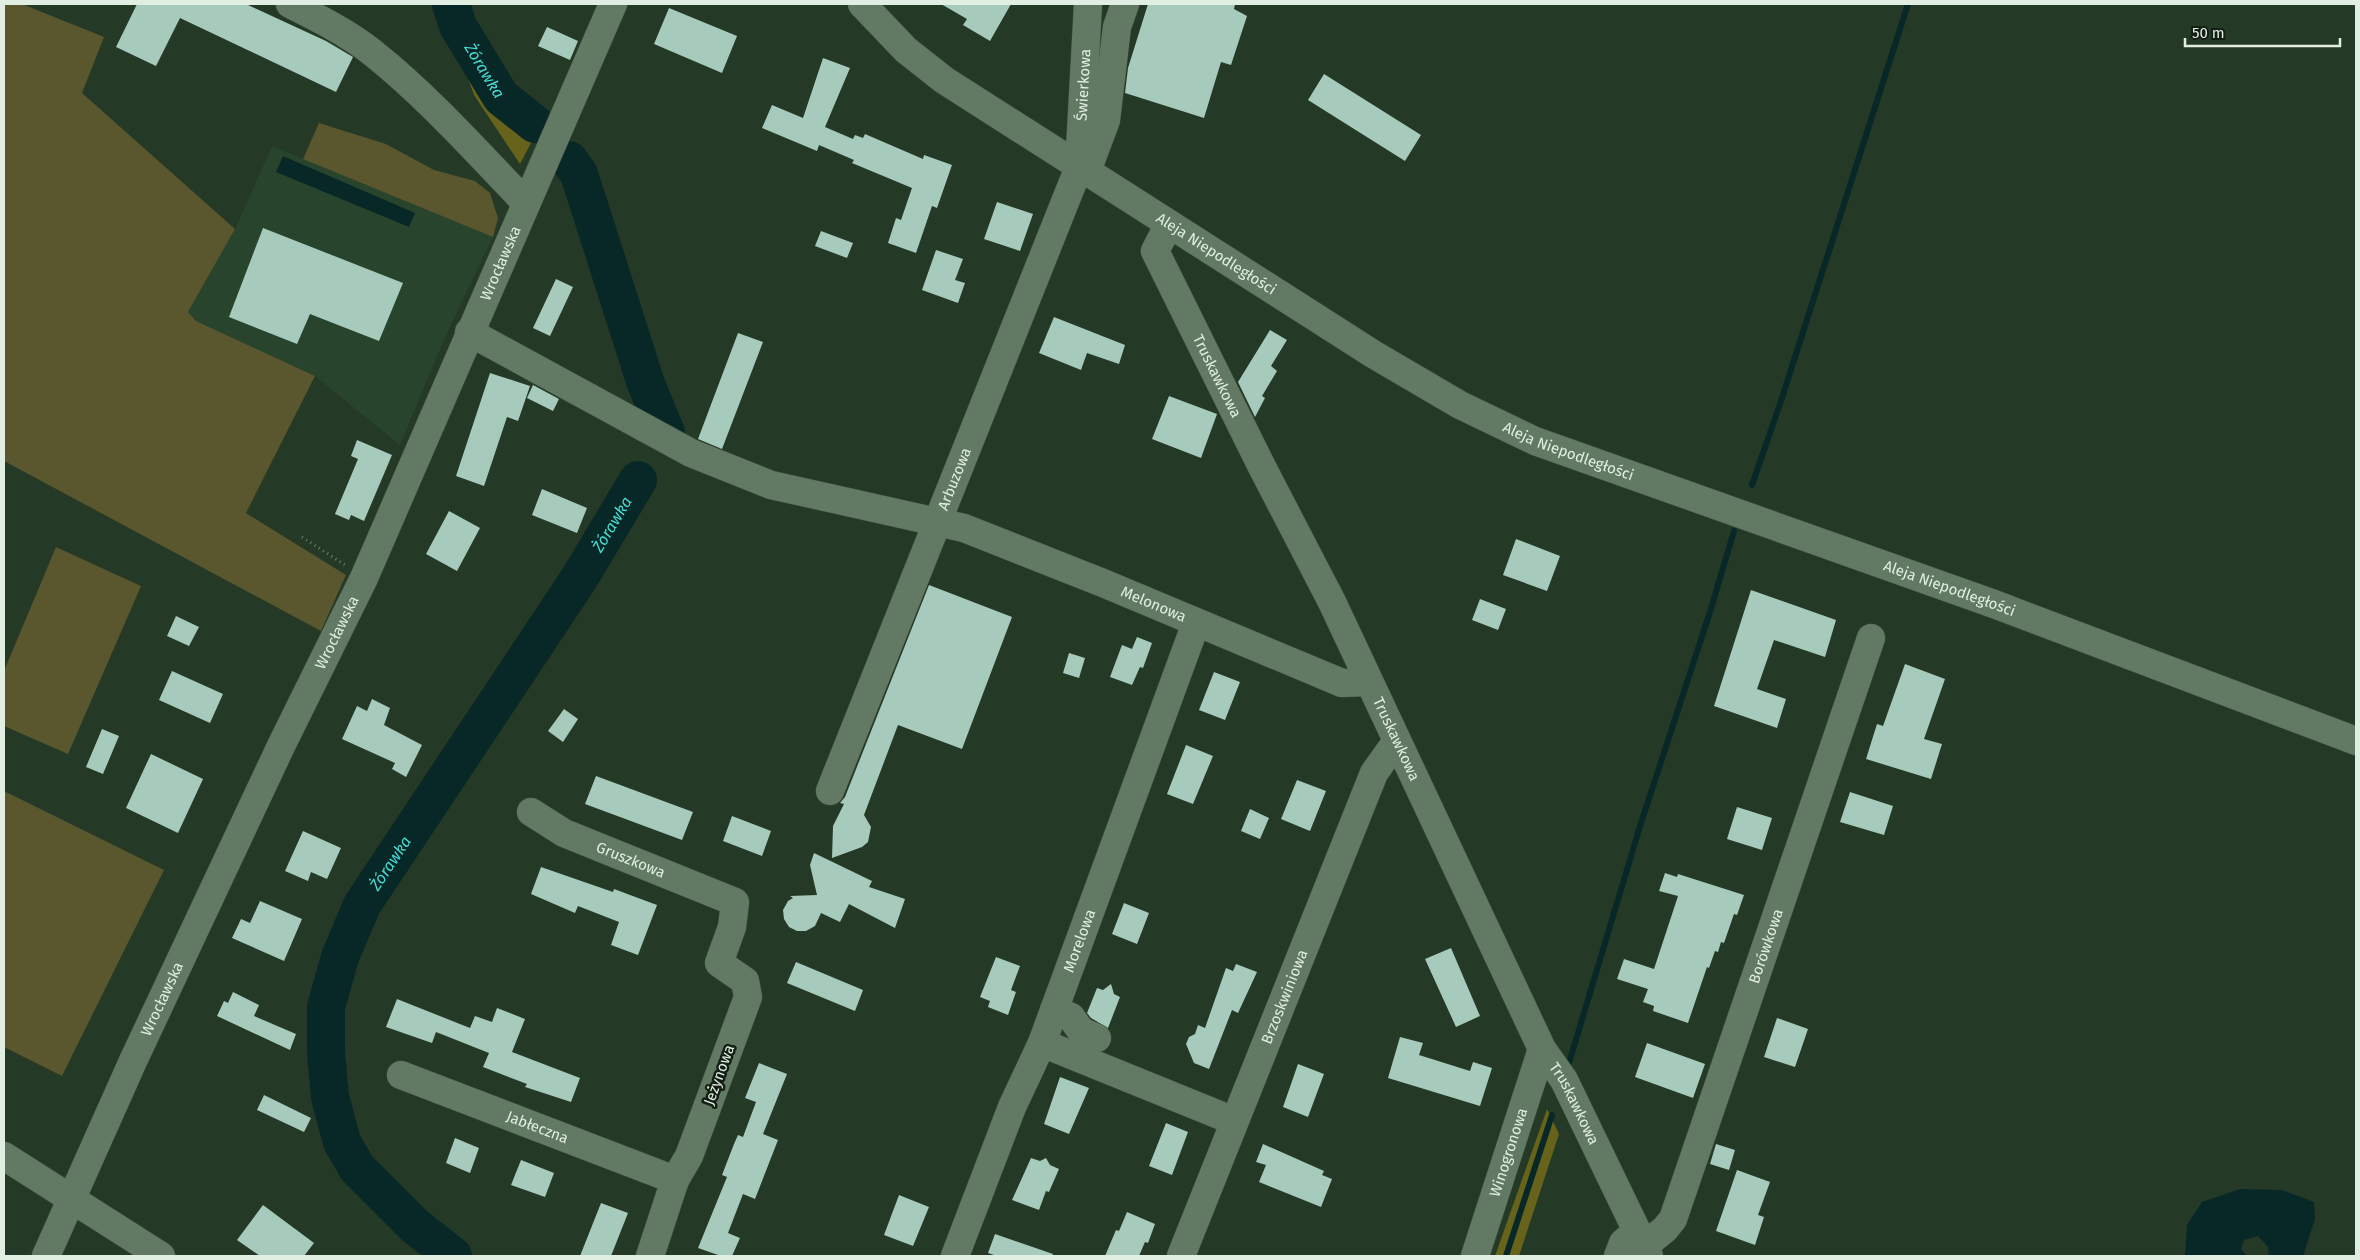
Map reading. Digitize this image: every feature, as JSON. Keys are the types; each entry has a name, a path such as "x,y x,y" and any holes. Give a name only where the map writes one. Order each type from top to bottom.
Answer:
{"street":[{"path":"290,4 328,24 372,52 415,91 526,203"},
{"name":"Wrocławska","path":"46,1256 141,1043 286,737 364,578 469,332 613,4"},
{"name":"Aleja Niepodległości","path":"862,4 906,50 944,80 1373,354 1460,405 1535,441 1994,604 2356,740"},
{"name":"Świerkowa","path":"1083,170 1088,4"},
{"name":"Arbuzowa","path":"830,791 1083,170 1106,120 1117,27 1124,4"},
{"name":"Truskawkowa","path":"1169,224 1155,251 1262,467 1332,602 1396,742 1542,1049 1564,1080 1644,1244"},
{"name":"Melonowa","path":"469,332 690,453 771,485 964,528 1342,682 1368,682"},
{"name":"Morelowa","path":"955,1256 1012,1107 1042,1043 1196,622"},
{"name":"Borówkowa","path":"1618,1256 1623,1243 1644,1244 1665,1229 1673,1218 1871,638"},
{"name":"Brzoskwiniowa","path":"1181,1256 1374,772 1396,742"},
{"name":"Gruszkowa","path":"531,812 564,833 735,902"},
{"name":"Jeżynowa","path":"650,1256 675,1180 689,1156 748,997 745,981 719,963 732,927 735,902"},
{"path":"1054,1010 1071,1017 1081,1031 1097,1038"},
{"path":"1042,1043 1234,1121"},
{"name":"Winogronowa","path":"1475,1256 1542,1049"},
{"name":"Jabłeczna","path":"402,1075 675,1180"},
{"path":"4,1156 157,1255"}],"path":[{"path":"302,537 364,578"}],"shaded area":[{"path":"4,4 22,4 104,37 82,93 235,229 188,312 196,321 315,376 246,513 346,575 321,631 4,461"},
{"path":"441,4 448,4 459,36 507,109 532,141 520,164 474,95"},
{"path":"319,123 386,144 434,170 475,181 490,193 498,218 493,237 303,159"},
{"path":"272,146 493,237 445,337 400,445 315,376 196,321 188,312 235,229"},
{"path":"56,547 141,586 68,754 4,726 4,671"},
{"path":"4,791 164,870 62,1076 4,1047"},
{"path":"1547,1109 1559,1134 1519,1256 1495,1256"}],"water":[{"path":"283,156 415,213 409,227 276,172"},
{"path":"2240,1189 2282,1190 2314,1202 2315,1219 2303,1256 2269,1256 2268,1247 2258,1236 2244,1240 2241,1249 2247,1256 2185,1256 2187,1225 2202,1202"}],"building":[{"path":"137,4 246,4 326,41 353,57 336,92 180,18 156,66 116,47"},
{"path":"941,4 1011,4 990,41 963,25 967,19"},
{"path":"1148,4 1235,4 1234,9 1247,16 1231,65 1221,62 1204,118 1125,93 1128,68"},
{"path":"669,8 737,36 722,73 654,44"},
{"path":"547,27 578,41 570,60 538,46"},
{"path":"823,58 850,68 825,127 853,139 855,135 863,138 865,134 923,159 924,155 952,165 937,208 932,206 916,253 888,243 896,218 901,220 912,188 852,163 854,160 819,145 817,151 762,128 772,105 803,118"},
{"path":"1324,74 1421,135 1405,161 1308,100"},
{"path":"997,202 1033,214 1020,251 984,239"},
{"path":"263,228 403,283 379,341 310,314 297,344 229,317"},
{"path":"821,231 853,243 847,258 815,246"},
{"path":"936,250 963,259 955,280 965,283 958,303 922,290"},
{"path":"556,279 573,287 550,336 533,328"},
{"path":"1054,317 1125,345 1119,364 1087,353 1081,370 1039,353"},
{"path":"1270,330 1287,340 1271,366 1277,371 1262,396 1265,398 1255,417 1238,382"},
{"path":"738,333 763,342 722,449 698,439"},
{"path":"490,373 530,386 518,421 507,417 484,486 456,476"},
{"path":"533,385 559,399 553,411 527,398"},
{"path":"1169,396 1217,414 1201,458 1152,439"},
{"path":"357,440 392,455 364,521 351,515 349,520 335,514 358,459 351,456"},
{"path":"542,489 587,508 577,533 532,515"},
{"path":"449,511 480,528 457,571 426,554"},
{"path":"1516,539 1560,556 1547,591 1503,575"},
{"path":"929,585 1012,617 962,749 898,725 864,815 871,827 868,842 862,847 832,858 833,826 844,804 840,803 845,797"},
{"path":"1751,590 1836,620 1825,657 1774,640 1757,689 1786,699 1777,728 1714,706"},
{"path":"1480,599 1506,609 1498,630 1472,620"},
{"path":"176,616 199,627 189,646 167,636"},
{"path":"1137,637 1152,643 1143,668 1140,667 1132,685 1110,677 1122,645 1132,649"},
{"path":"1069,653 1085,658 1079,678 1063,673"},
{"path":"1905,664 1945,679 1924,739 1942,744 1931,779 1866,759 1877,724 1883,726"},
{"path":"172,671 223,694 210,723 159,700"},
{"path":"1214,672 1240,682 1225,720 1199,710"},
{"path":"372,699 390,708 384,725 422,745 406,777 392,769 395,763 342,739 357,706 367,711"},
{"path":"564,709 578,719 563,742 548,731"},
{"path":"102,729 119,736 103,774 86,767"},
{"path":"1186,745 1213,756 1193,804 1167,794"},
{"path":"151,754 203,779 178,833 126,808"},
{"path":"596,776 693,812 682,840 585,804"},
{"path":"1297,780 1326,791 1310,831 1281,819"},
{"path":"1850,792 1893,806 1884,835 1840,822"},
{"path":"1737,807 1772,818 1762,850 1727,839"},
{"path":"1250,809 1269,818 1260,839 1241,831"},
{"path":"732,816 771,831 762,856 723,841"},
{"path":"303,831 341,848 327,879 311,872 308,881 285,871"},
{"path":"814,853 872,881 869,887 905,899 895,928 849,904 840,922 821,913 815,926 806,931 797,931 789,927 784,919 783,910 788,901 793,898 790,896 817,895 810,865"},
{"path":"541,867 613,892 614,889 657,905 638,955 611,945 619,922 578,906 575,913 531,894"},
{"path":"1665,873 1677,877 1678,874 1744,895 1737,915 1734,914 1724,943 1721,942 1718,952 1715,951 1709,968 1707,967 1688,1023 1653,1011 1654,1006 1643,1002 1648,989 1617,979 1624,959 1654,969 1678,896 1659,891"},
{"path":"260,901 302,919 284,961 232,938 241,919 250,923"},
{"path":"1124,903 1149,913 1137,944 1112,934"},
{"path":"1451,948 1480,1016 1456,1027 1425,959"},
{"path":"996,957 1020,966 1011,990 1016,992 1008,1015 988,1007 990,1001 980,997"},
{"path":"796,962 863,990 855,1011 787,983"},
{"path":"1236,964 1257,972 1238,1013 1232,1010 1209,1069 1194,1063 1186,1044 1189,1037 1195,1034 1198,1025 1205,1028 1226,968 1233,971"},
{"path":"1111,984 1114,994 1120,997 1108,1028 1091,1018 1087,1013 1097,988 1103,990"},
{"path":"233,992 259,1005 254,1016 296,1034 290,1050 217,1016 224,1001 228,1003"},
{"path":"397,999 470,1028 475,1016 492,1022 497,1008 525,1019 512,1052 580,1078 571,1102 525,1087 527,1084 483,1067 489,1053 436,1032 432,1043 386,1027"},
{"path":"1777,1018 1808,1029 1795,1067 1764,1057"},
{"path":"1400,1037 1423,1043 1419,1055 1470,1071 1473,1062 1492,1068 1480,1106 1388,1078"},
{"path":"1647,1043 1705,1064 1693,1098 1635,1077"},
{"path":"759,1063 787,1074 763,1134 778,1140 755,1199 743,1194 728,1233 740,1238 732,1256 721,1256 698,1248 727,1177 722,1175 734,1144 738,1135 743,1137 756,1102 745,1098"},
{"path":"1298,1064 1324,1074 1308,1117 1283,1107"},
{"path":"1060,1077 1089,1088 1069,1134 1044,1124"},
{"path":"264,1095 311,1118 304,1132 257,1110"},
{"path":"1166,1123 1188,1132 1172,1175 1149,1166"},
{"path":"455,1138 479,1148 470,1173 446,1163"},
{"path":"1263,1144 1324,1171 1322,1175 1332,1179 1321,1207 1259,1182 1266,1165 1256,1162"},
{"path":"1716,1144 1735,1150 1729,1170 1710,1164"},
{"path":"1031,1158 1040,1161 1046,1158 1050,1165 1059,1169 1049,1192 1046,1191 1039,1210 1012,1200"},
{"path":"521,1160 554,1173 545,1197 511,1185"},
{"path":"1737,1170 1770,1182 1758,1215 1764,1217 1755,1245 1716,1231"},
{"path":"899,1195 929,1207 913,1246 884,1235"},
{"path":"601,1203 628,1213 611,1256 580,1256"},
{"path":"263,1205 314,1243 304,1256 260,1256 237,1240"},
{"path":"1127,1212 1155,1224 1148,1243 1145,1242 1139,1256 1105,1256 1116,1230 1119,1231"},
{"path":"995,1234 1053,1254 1052,1256 997,1256 988,1253"}],"waterway":[{"name":"Żórawka","path":"451,4 458,26 501,97 535,124"},
{"path":"1752,485 1781,401 1908,4"},
{"name":"Żórawka","path":"569,160 579,174 646,384 666,432"},
{"name":"Żórawka","path":"453,1256 415,1226 357,1168 342,1142 330,1097 326,1053 326,1007 340,957 362,905 580,577 638,480"},
{"path":"1569,1063 1641,823 1710,612 1734,531"},
{"path":"1506,1256 1552,1115"}]}
